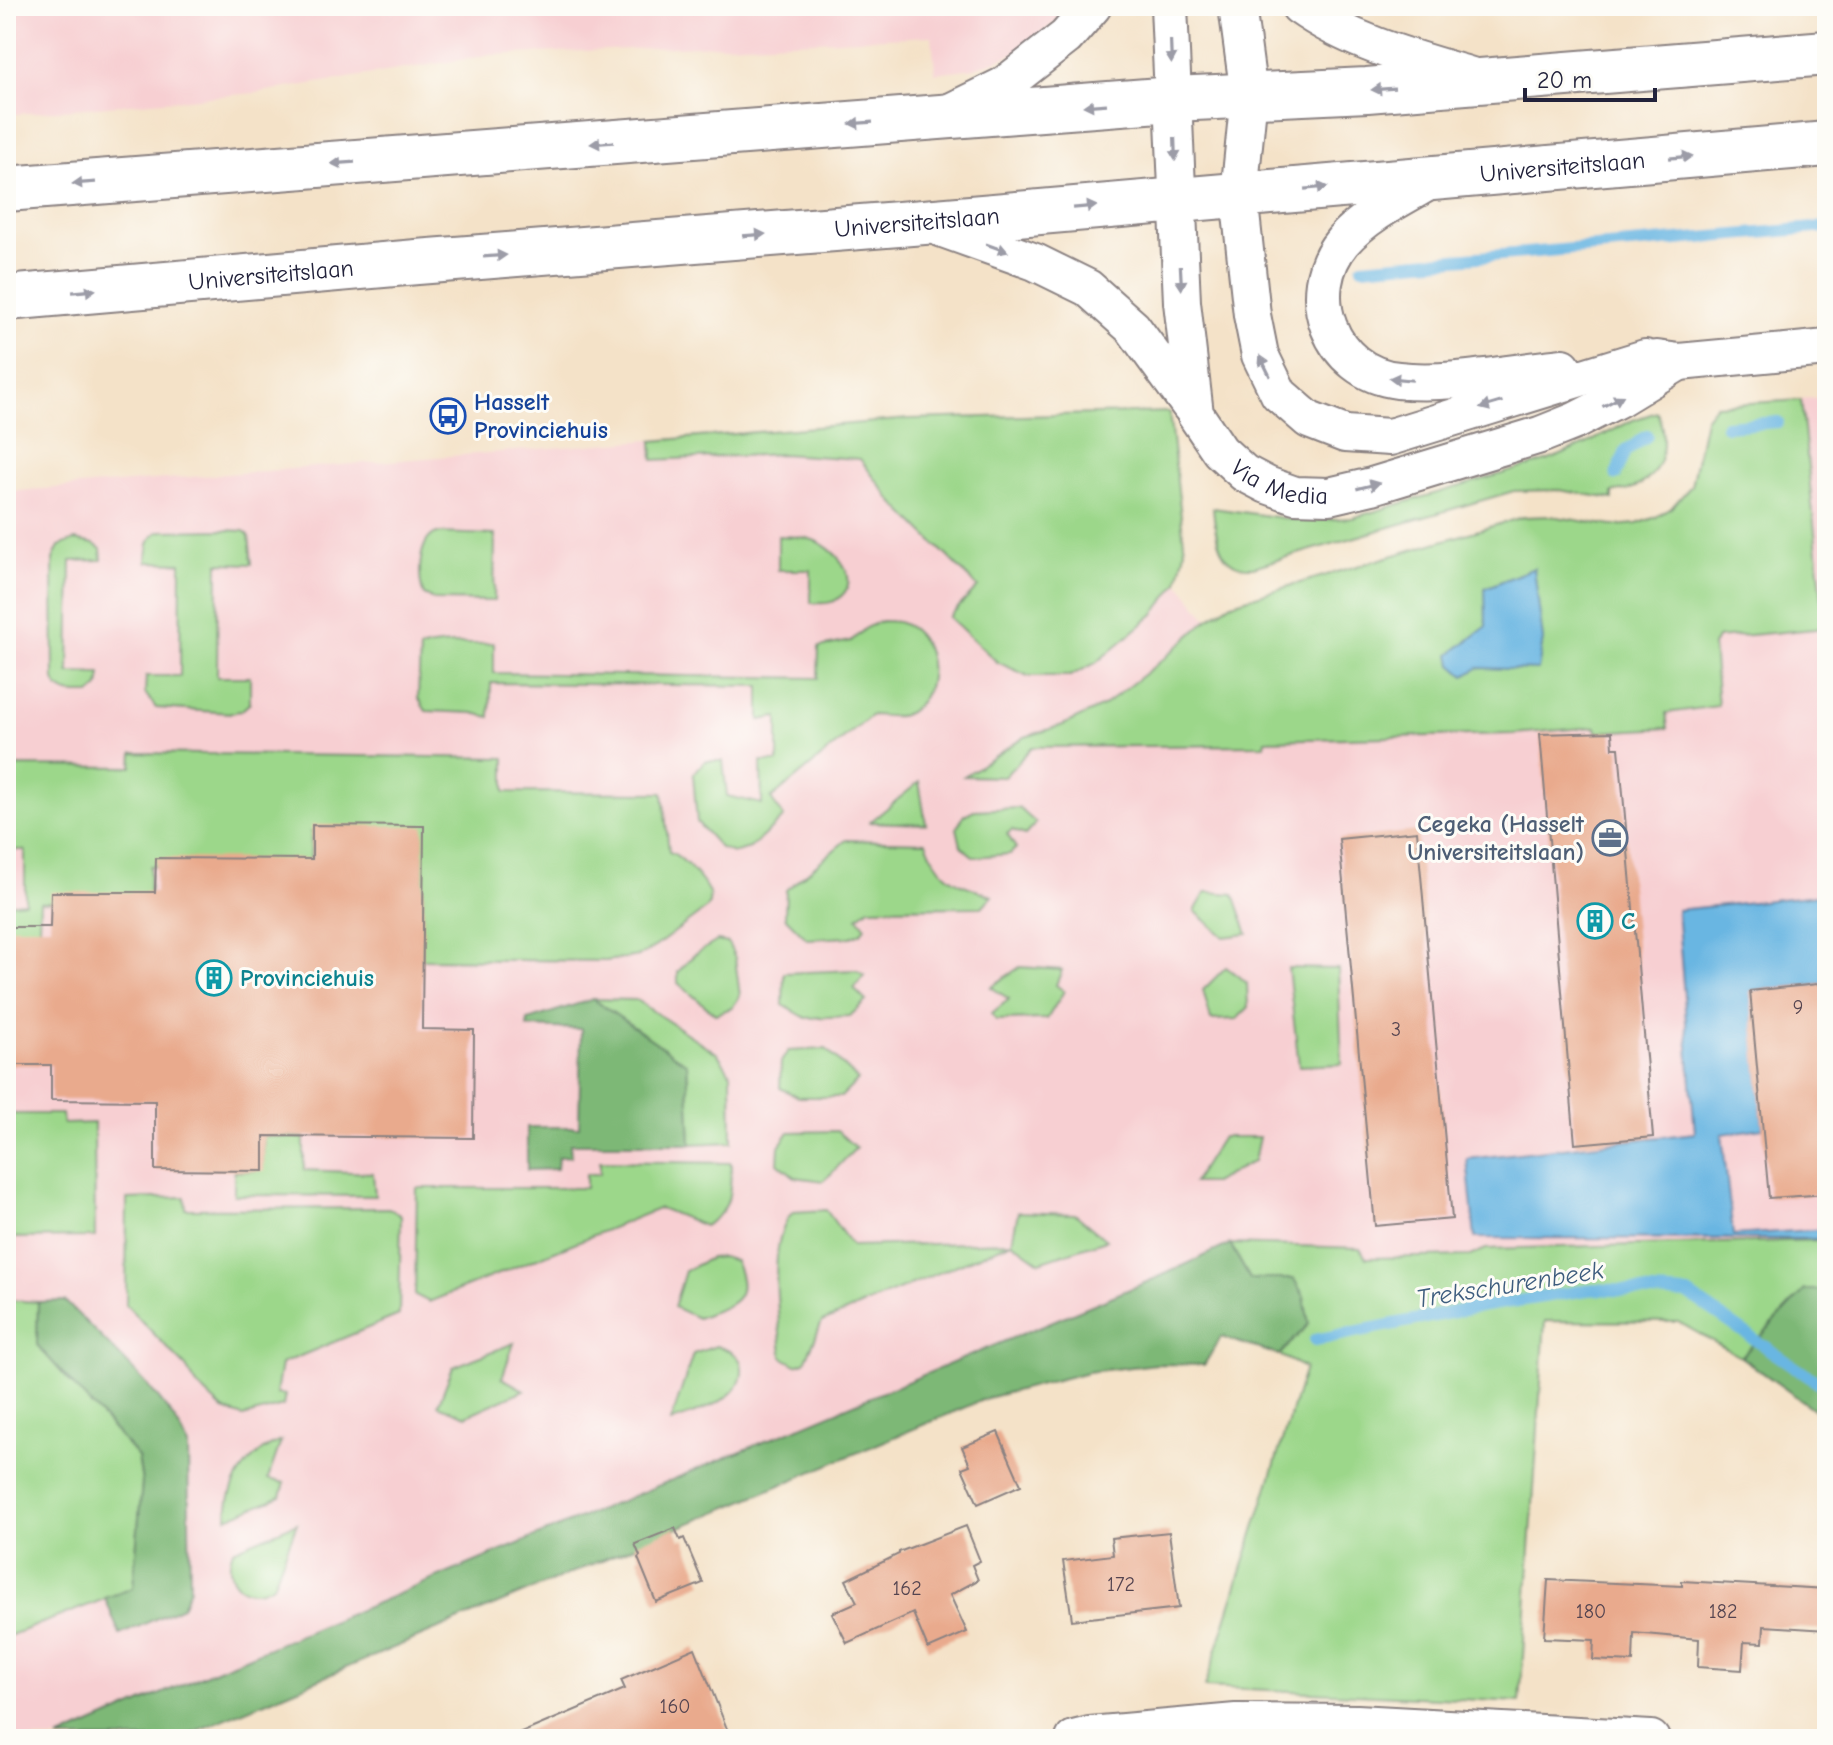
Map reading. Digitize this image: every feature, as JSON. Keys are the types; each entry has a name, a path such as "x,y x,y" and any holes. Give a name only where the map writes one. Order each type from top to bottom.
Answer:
{"highway":[{"path":"6,189 1173,99 1367,90 1827,53"},
{"name":"Universiteitslaan","path":"6,298 1827,144"}],"street":[{"path":"939,117 1003,86 1066,37 1093,6"},
{"name":"Via Media","path":"1169,6 1182,302 1195,414 1220,451 1244,473 1295,495 1329,496 1372,486 1540,435 1618,399 1662,360"},
{"name":"Via Media","path":"1237,6 1249,95 1239,195 1252,315 1260,355 1279,394 1309,420 1345,434 1390,437 1662,360"},
{"path":"1299,6 1326,25 1390,52 1488,81"},
{"name":"Via Media","path":"1436,178 1365,221 1342,242 1326,268 1325,317 1337,346 1351,363 1372,374 1396,380 1432,381 1827,348"},
{"path":"924,222 1035,262 1088,288 1136,331 1195,414"},
{"path":"1074,1739 1236,1722 1357,1723 1651,1739"}],"shaded area":[{"path":"6,6 1075,6 1019,52 975,68 935,73 932,36 491,55 255,93 6,115"},
{"path":"1827,397 1827,1290 1506,1289 1230,1244 1161,1276 211,1672 58,1739 6,1739 6,492 909,419 1169,412 1185,551 1178,582 1208,619 1232,603 1523,517 1551,516 1612,526 1637,524 1672,507 1691,486 1705,419 1716,405"}],"green space":[{"path":"1801,400 1825,628 1717,638 1713,646 1718,706 1666,713 1668,728 1597,732 1596,727 1514,734 1266,740 1265,745 1032,747 1004,777 964,776 1025,737 1063,725 1103,706 1232,603 1523,517 1551,516 1612,526 1637,524 1672,507 1691,486 1705,419 1716,405"},
{"path":"1169,412 1185,551 1178,582 1154,614 1096,663 1070,676 1028,676 997,662 949,617 978,587 893,502 860,459 781,454 653,460 652,441 909,419"},
{"path":"1657,412 1663,440 1658,466 1641,484 1613,492 1613,499 1559,490 1514,491 1253,567 1232,562 1225,556 1217,539 1213,508 1304,521 1352,518 1549,460 1633,420"},
{"path":"161,531 244,531 249,535 252,564 218,563 217,677 250,677 250,703 232,713 156,708 145,693 146,676 180,676 181,563 147,562 149,544 153,536"},
{"path":"437,533 495,535 494,601 435,600 424,595 420,580 423,551 426,543"},
{"path":"778,536 806,538 828,548 837,556 847,574 845,592 830,603 811,603 811,570 778,570"},
{"path":"75,540 94,544 101,549 102,560 71,561 69,673 101,674 99,687 90,694 64,691 54,680 53,559 59,546"},
{"path":"882,621 901,623 913,630 922,641 930,668 924,696 916,707 903,715 872,715 771,799 784,817 750,848 733,853 720,848 697,822 693,774 705,761 723,761 727,796 762,804 761,762 778,762 778,717 760,720 760,686 491,683 490,717 426,711 418,698 420,649 447,644 494,643 494,673 818,678 819,647 851,641 867,627"},
{"path":"133,753 505,758 505,792 663,793 669,852 686,863 703,883 709,894 708,907 639,956 606,961 422,959 423,833 311,832 309,915 262,867 150,866 149,903 40,902 39,929 6,928 6,904 25,902 25,850 6,850 6,766 132,767"},
{"path":"919,782 926,824 870,822"},
{"path":"1019,808 1036,823 1025,835 1012,830 1007,834 1016,848 1010,854 974,857 961,846 957,828 964,815 974,810"},
{"path":"846,840 926,842 937,865 951,878 992,896 982,907 869,908 858,917 865,926 861,933 851,937 807,939 785,917 786,890"},
{"path":"1206,892 1234,894 1248,934 1224,937 1195,911"},
{"path":"717,941 728,943 735,958 740,996 732,1008 715,1014 678,983 678,972 693,956"},
{"path":"1020,967 1062,970 1056,985 1064,991 1047,1019 996,1020 992,1013 1009,999 991,987"},
{"path":"1226,967 1247,983 1248,1008 1237,1019 1211,1020 1203,990"},
{"path":"1288,968 1338,969 1342,1064 1299,1066"},
{"path":"856,970 864,975 854,989 866,1001 850,1016 806,1018 783,1005 784,973"},
{"path":"593,999 636,1000 718,1054 731,1074 732,1142 691,1144 687,1064"},
{"path":"593,999 687,1064 691,1144 570,1144 571,1156 558,1157 557,1169 527,1170 527,1127 579,1127 581,1029 527,1027 528,1020"},
{"path":"826,1049 858,1080 841,1097 798,1097 780,1088 781,1062 788,1051"},
{"path":"6,1114 62,1114 63,1124 94,1123 95,1237 6,1238"},
{"path":"837,1131 856,1148 824,1181 795,1177 778,1163 779,1146 789,1132"},
{"path":"264,1136 304,1138 304,1170 373,1173 375,1196 234,1195 234,1172 263,1170"},
{"path":"1222,1137 1259,1137 1254,1161 1213,1183 1193,1183"},
{"path":"600,1161 731,1163 728,1200 720,1214 704,1226 660,1208 429,1302 415,1295 417,1188 586,1188 586,1174 600,1174"},
{"path":"185,1197 186,1209 389,1208 401,1216 399,1315 281,1364 276,1394 285,1395 283,1406 243,1417 223,1410 126,1305 127,1199"},
{"path":"826,1210 852,1246 1012,1242 822,1322 805,1362 796,1365 782,1357 776,1281 779,1241 784,1225 793,1212"},
{"path":"1018,1212 1075,1214 1106,1240 1040,1262 1012,1242"},
{"path":"1827,1240 1827,1290 1805,1290 1741,1357 1678,1322 1545,1321 1520,1702 1205,1687 1305,1368 1279,1355 1309,1324 1250,1279 1230,1244 1360,1248 1366,1258 1470,1256 1486,1249"},
{"path":"1230,1244 1250,1279 1294,1279 1304,1296 1309,1324 1279,1355 1221,1337 1204,1365 1157,1364 1088,1372 987,1398 177,1739 58,1739 211,1672 1161,1276"},
{"path":"722,1257 735,1261 740,1275 742,1285 736,1300 697,1318 674,1307 685,1271 710,1258"},
{"path":"1805,1290 1827,1290 1827,1419 1741,1357"},
{"path":"6,1300 38,1302 37,1345 138,1457 142,1482 133,1588 6,1637"},
{"path":"65,1301 152,1390 168,1410 188,1446 190,1588 182,1607 120,1635 105,1598 133,1588 142,1482 138,1457 37,1345 38,1302"},
{"path":"514,1343 502,1378 524,1390 466,1416 438,1405 453,1367"},
{"path":"716,1346 734,1353 740,1360 742,1369 735,1389 716,1404 671,1422 693,1354"},
{"path":"281,1441 268,1479 285,1483 281,1496 227,1518 231,1493 242,1471 258,1454"},
{"path":"297,1523 273,1585 253,1591 238,1585 230,1571 233,1550"}],"water":[{"path":"1534,568 1543,640 1538,670 1478,668 1465,676 1452,665 1450,654 1486,627 1485,588"},
{"path":"1827,894 1827,983 1751,991 1763,1128 1722,1134 1733,1235 1827,1229 1827,1239 1475,1238 1467,1159 1695,1133 1677,910"}],"building":[{"name":"C","path":"1612,732 1613,748 1619,748 1653,1137 1575,1144 1540,734"},
{"name":"Provinciehuis","path":"312,825 424,826 422,1029 474,1030 473,1138 264,1136 264,1171 155,1170 155,1101 51,1100 51,1065 6,1065 6,927 50,927 51,892 155,892 156,858 312,859"},
{"path":"1417,831 1452,1219 1375,1226 1339,839"},
{"path":"1827,983 1827,1194 1769,1198 1750,991"},
{"path":"998,1432 1021,1485 978,1504 962,1468 970,1465 962,1447"},
{"path":"966,1526 980,1561 972,1565 978,1580 950,1595 967,1632 928,1649 913,1613 847,1643 832,1613 857,1602 846,1580 899,1552"},
{"path":"675,1528 680,1540 684,1538 703,1583 656,1602 635,1544"},
{"path":"1169,1532 1179,1608 1072,1620 1063,1561 1113,1555 1111,1538"},
{"path":"1548,1580 1682,1586 1682,1581 1827,1589 1827,1630 1764,1626 1763,1643 1744,1642 1742,1670 1698,1667 1699,1639 1634,1633 1633,1662 1593,1660 1594,1640 1544,1638"},
{"path":"695,1648 731,1739 507,1739 625,1689 621,1680"}],"waterway":[{"path":"1362,267 1827,227"},
{"path":"1726,426 1778,422"},
{"path":"1616,475 1626,451 1647,436"},
{"name":"Trekschurenbeek","path":"1315,1340 1479,1307 1594,1289 1688,1294 1827,1389"}],"place":[{"name":"Hasselt Provinciehuis","path":"448,416"},
{"name":"Cegeka (Hasselt Universiteitslaan)","path":"1610,838"},
{"name":"C","path":"1595,921"},
{"name":"Provinciehuis","path":"214,978"}]}
